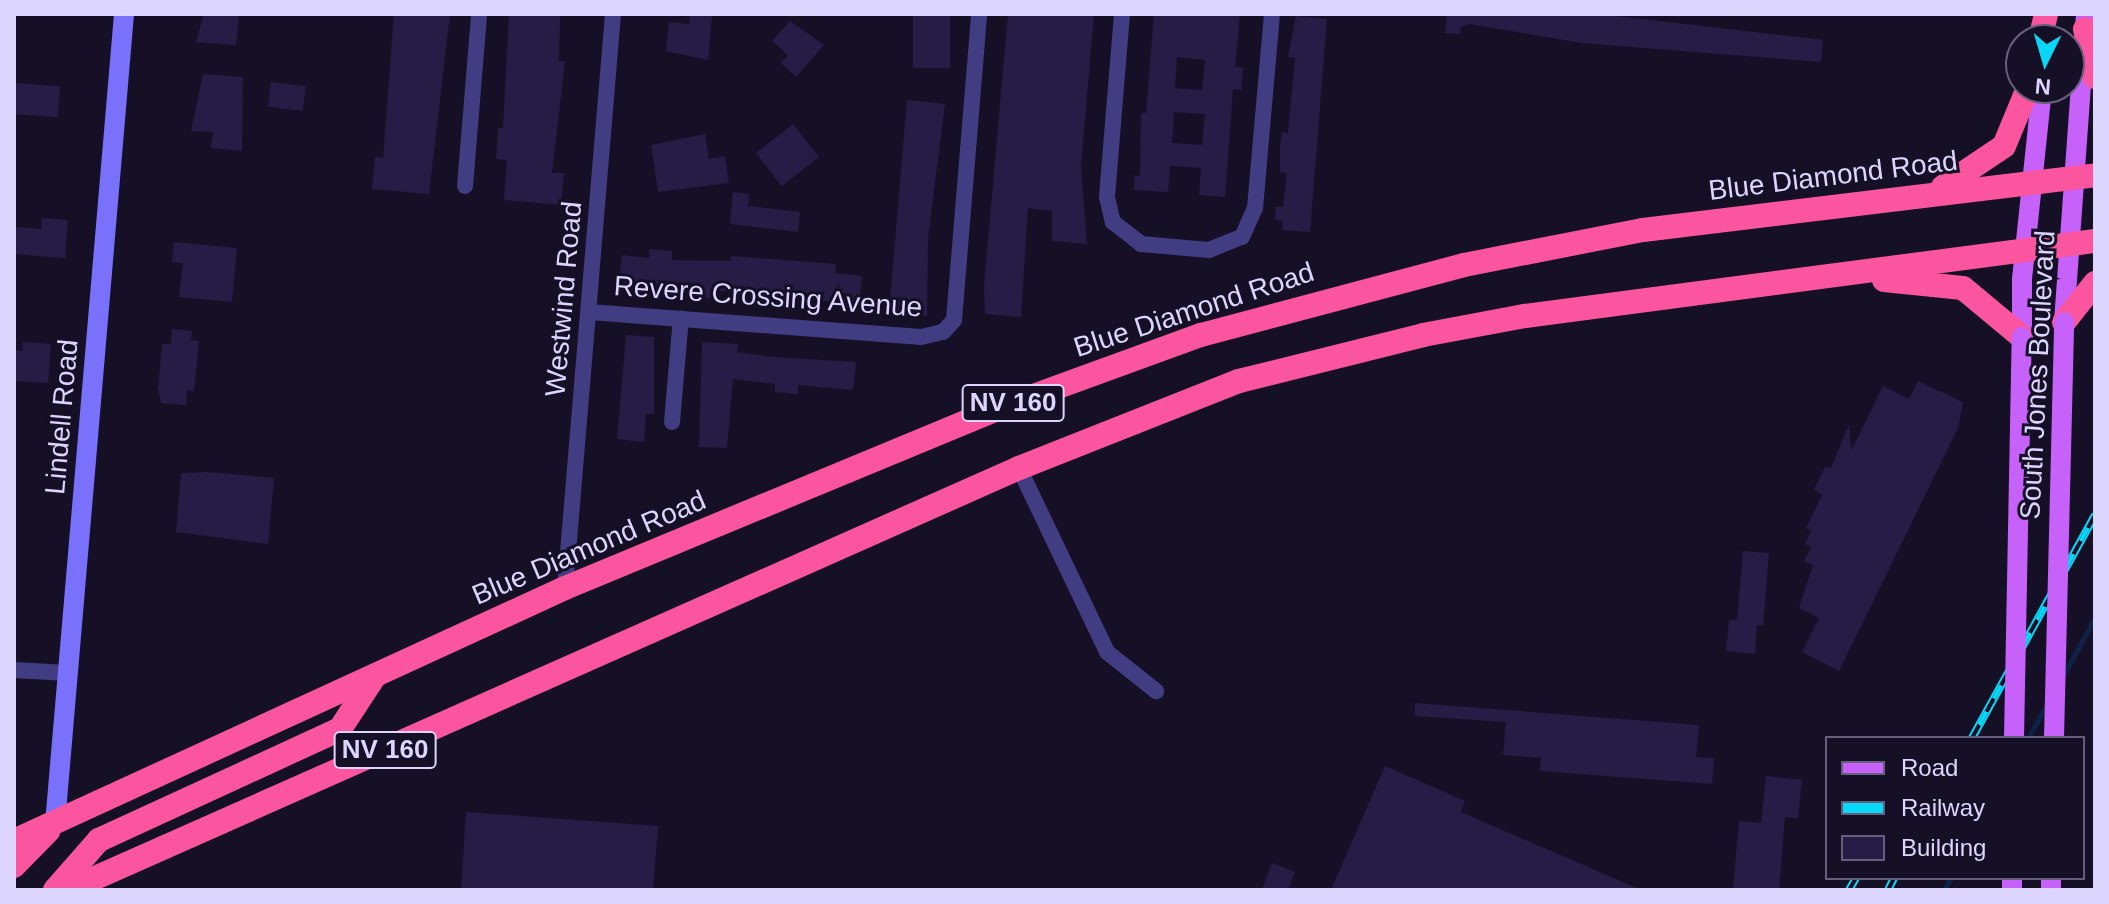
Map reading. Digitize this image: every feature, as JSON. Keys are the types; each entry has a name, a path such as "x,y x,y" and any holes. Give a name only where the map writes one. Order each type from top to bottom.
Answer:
{"highway":[{"path":"2085,22 2095,77"},
{"path":"1931,194 2004,146 2021,104"},
{"name":"Blue Diamond Road","path":"14,841 565,588 1003,407 1201,335 1330,297 1643,230 2064,178"},
{"name":"NV 160","path":"68,890 1019,468 1239,381 1329,357 1525,316 2083,243"},
{"path":"1793,279 1951,284 1971,291 2022,337"},
{"path":"2064,322 2095,283"},
{"path":"55,890 99,840 340,729 374,677"},
{"path":"14,866 55,824"}],"main road":[{"name":"South Jones Boulevard","path":"2014,736 2024,249 2028,216 2064,178 2085,22"},
{"name":"South Jones Boulevard","path":"2046,104 2083,243 2064,322 2054,736"}],"street":[{"name":"Lindell Road","path":"55,824 124,14"},
{"path":"465,186 479,14"},
{"name":"Westwind Road","path":"565,588 613,14"},
{"name":"Revere Crossing Avenue","path":"589,312 921,337 943,332 954,320 979,14"},
{"path":"1122,14 1107,197 1113,222 1141,244 1209,250 1242,237 1255,208 1272,14"},
{"path":"672,422 681,318"},
{"path":"1019,468 1107,652 1156,691"},
{"path":"14,670 68,673"}],"building":[{"path":"204,14 239,14 236,45 196,42"},
{"path":"394,14 450,14 429,194 372,189 375,157 383,158"},
{"path":"509,14 560,15 559,61 565,61 552,173 564,173 561,205 504,200 507,160 496,159 498,128 503,128"},
{"path":"690,14 712,15 708,60 666,51 669,22 689,24"},
{"path":"913,14 950,14 950,68 913,68"},
{"path":"1008,14 1094,14 1081,166 1087,244 1052,241 1052,211 1028,208 1021,317 985,314 984,286"},
{"path":"1154,14 1240,14 1235,67 1243,68 1241,90 1233,89 1225,197 1199,195 1201,168 1170,166 1168,192 1134,190 1135,175 1140,176 1141,113 1146,113","holes":["1177,57 1205,60 1202,90 1175,88","1174,112 1205,114 1202,145 1172,143"]},
{"path":"1447,14 1598,14 1823,40 1821,62 1582,43 1469,24 1461,27 1460,34 1445,33"},
{"path":"1296,16 1327,19 1310,232 1282,230 1283,221 1275,220 1276,206 1283,207 1287,173 1280,172 1280,147 1282,132 1288,133 1295,58 1288,57"},
{"path":"790,21 824,45 796,77 781,63 788,55 772,41"},
{"path":"203,74 243,77 242,151 211,148 213,132 191,131"},
{"path":"271,82 306,86 303,111 268,107"},
{"path":"14,83 60,86 58,117 14,114"},
{"path":"907,100 945,104 928,238 927,316 889,312"},
{"path":"793,124 819,157 782,186 756,153"},
{"path":"705,134 709,159 725,156 729,183 658,192 651,145"},
{"path":"733,192 749,194 748,206 800,212 798,232 730,224"},
{"path":"42,218 68,220 65,258 14,254 14,227 41,229"},
{"path":"174,242 237,248 232,302 179,297 183,263 172,262"},
{"path":"649,249 672,251 672,260 731,261 731,256 836,264 835,273 862,276 859,304 716,291 715,299 700,297 701,290 619,282 622,255 649,258"},
{"path":"172,329 192,331 191,340 199,341 194,391 187,390 186,405 161,403 158,389 162,344 171,344"},
{"path":"626,335 654,337 654,414 646,414 644,442 617,439"},
{"path":"23,342 51,344 48,383 14,381 14,350 23,351"},
{"path":"702,342 738,344 737,352 773,357 856,362 853,390 798,385 798,394 775,392 775,384 733,379 727,448 699,447"},
{"path":"1918,381 1963,402 1958,428 1839,671 1802,652 1819,618 1799,608 1813,565 1804,561 1811,547 1805,544 1811,531 1806,528 1822,495 1814,490 1825,467 1831,468 1849,424 1851,451 1883,386 1909,399"},
{"path":"209,472 274,478 268,544 176,532 181,473"},
{"path":"1743,551 1769,553 1763,626 1757,625 1755,654 1726,651 1729,620 1737,620"},
{"path":"1415,703 1699,725 1696,757 1714,758 1712,784 1540,771 1541,758 1503,755 1506,722 1415,716"},
{"path":"1385,766 1465,801 1461,812 1641,890 1331,890"},
{"path":"1766,776 1802,780 1798,818 1785,817 1779,890 1733,890 1739,821 1761,823"},
{"path":"466,812 658,826 653,890 461,890"},
{"path":"1272,863 1295,872 1288,890 1262,890"}],"waterway":[{"path":"2063,676 2095,617"},
{"path":"2029,736 2048,702"},
{"path":"1944,890 1950,880"}],"railway":[{"path":"1973,736 2095,515"},
{"path":"1849,890 1855,880"},
{"path":"1888,890 1893,880"}]}
